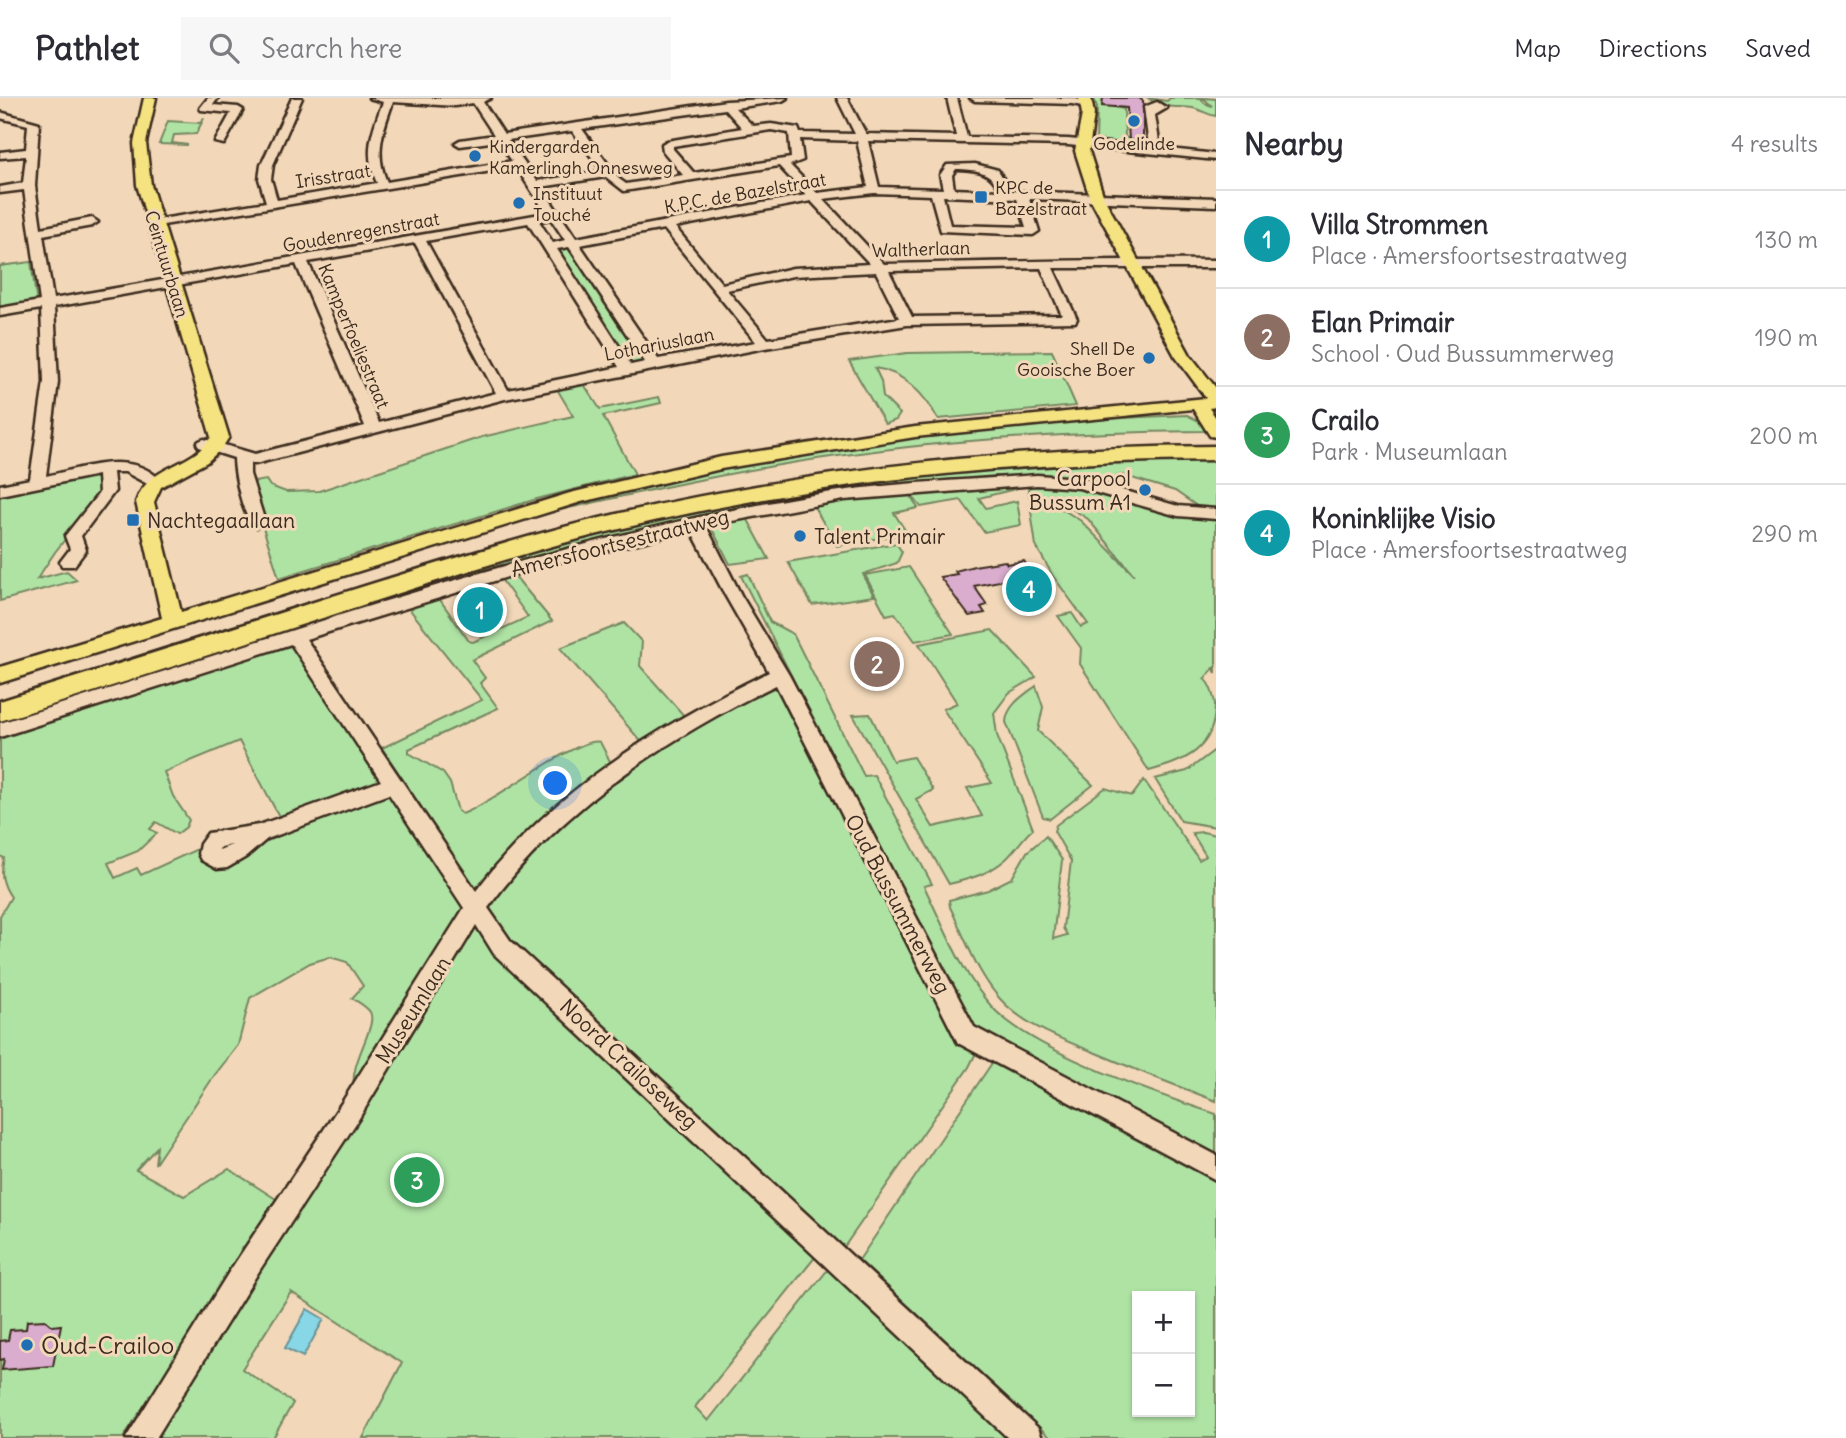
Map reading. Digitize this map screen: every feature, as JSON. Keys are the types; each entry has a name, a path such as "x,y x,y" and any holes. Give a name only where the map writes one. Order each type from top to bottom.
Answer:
{"highway":[{"path":"0,692 460,549 548,523 688,488 867,458 1088,439 1210,415"},
{"path":"0,711 453,568 622,520 738,495 875,472 988,460 1076,455 1216,453"}],"main road":[{"name":"Ceintuurbaan","path":"150,98 140,143 144,185 216,427 208,446 151,481"},
{"path":"1082,100 1077,162 1184,375 1210,415"},
{"path":"0,674 577,497 654,478 766,456 915,432 1149,410 1189,411 1210,415"},
{"path":"151,481 145,509 165,623"}],"street":[{"path":"213,98 205,108 238,110 220,142"},
{"path":"272,203 265,178 267,165 297,98"},
{"path":"374,98 455,103 479,98 499,136 654,364"},
{"path":"460,143 759,99 782,98"},
{"path":"842,98 861,136 874,190"},
{"path":"952,98 962,139"},
{"path":"975,98 1082,100"},
{"path":"383,185 374,168 372,155 389,99"},
{"path":"726,104 750,130"},
{"path":"1150,113 1155,150"},
{"path":"0,115 33,122 29,186 47,304 51,382 37,484"},
{"path":"574,126 621,187 629,189 692,178 781,162 798,158 794,130 750,130 667,144 667,149 692,178"},
{"path":"794,136 1079,142 1216,157"},
{"path":"0,155 31,152"},
{"path":"781,162 881,268 907,321"},
{"name":"Irisstraat","path":"155,224 518,163"},
{"path":"949,193 946,175 949,169 956,166 989,168 995,171 1007,195"},
{"path":"534,185 609,173"},
{"path":"0,190 29,186"},
{"name":"K.P.C. de Bazelstraat","path":"549,247 814,197 874,190 1216,202"},
{"path":"936,193 945,228 993,247 1033,231 1022,196"},
{"name":"Goudenregenstraat","path":"0,312 554,215"},
{"path":"532,220 627,369"},
{"path":"35,233 92,222"},
{"path":"667,225 765,344"},
{"path":"419,239 504,395"},
{"name":"Waltherlaan","path":"721,288 794,273 881,268 993,247 1045,263 1216,264"},
{"name":"Kamperfoeliestraat","path":"301,260 373,427"},
{"name":"Lothariuslaan","path":"208,446 255,459 504,395 654,364 907,321 1070,319 1045,263"},
{"path":"242,457 242,474 257,522"},
{"path":"0,490 124,466 151,481"},
{"path":"68,562 78,550 73,536 94,508 106,499 109,485 104,469"},
{"name":"Amersfoortsestraatweg","path":"0,730 187,673 293,635 538,561 696,523 844,495 987,481 1037,480 1080,483 1178,511 1216,514"},
{"name":"Oud Bussummerweg","path":"696,523 779,674 966,1035 1216,1168"},
{"name":"Noord Crailoseweg","path":"293,635 502,947 1028,1438"},
{"name":"Museumlaan","path":"140,1438 252,1259 351,1111 476,908 537,836 603,781 663,738 779,674"},
{"path":"260,832 394,784"}],"green space":[{"path":"1094,98 1105,98 1111,106 1124,109 1125,137 1149,146 1096,141 1097,107"},
{"path":"1148,98 1167,101 1170,98 1201,98 1204,103 1212,106 1203,98 1216,99 1216,116 1193,108 1164,105"},
{"path":"204,118 196,134 174,135 172,143 188,145 159,144 168,121 200,123"},
{"path":"572,248 647,361 631,365 556,251"},
{"path":"31,262 37,304 0,310 0,266"},
{"path":"1052,351 1076,406 938,419 927,401 912,386 895,374 875,368 881,381 883,397 900,414 896,420 885,424 849,361 907,353"},
{"path":"583,383 600,409 659,397 661,403 603,416 635,474 537,499 279,578 249,483 266,480 270,486 286,492 319,491 482,437 573,416 557,389"},
{"path":"1187,415 1199,421 1205,431 1021,437 884,450 732,474 556,511 711,471 868,443 1028,425"},
{"path":"1132,460 1216,461 1216,511 1204,511 1175,491 1122,475 1118,476 1121,479 1106,477 1094,483 1056,475 1024,475 802,495 713,513 461,575 465,571 642,523 776,494 955,469"},
{"path":"99,475 104,490 37,579 67,571 77,580 0,601 0,496"},
{"path":"1012,483 1015,489 979,498 986,508 1017,501 1021,525 984,532 961,500 921,507 910,493"},
{"path":"1027,483 1080,486 1188,518 1216,520 1216,674 1214,668 1204,679 1210,686 1215,703 1214,719 1204,743 1196,751 1175,763 1149,771 1080,664 1081,648 1058,616 1072,613 1081,627 1088,624 1053,576 1036,546 1030,504 1062,509 1081,521 1134,575 1088,519 1061,502 1030,499"},
{"path":"909,493 918,508 894,513 907,533 837,546 813,505"},
{"path":"747,518 769,559 730,564 710,525"},
{"path":"896,543 902,552 897,563 863,574 874,596 812,605 788,562"},
{"path":"909,567 953,634 915,641 895,613 886,615 865,575"},
{"path":"748,574 770,622 793,634 864,776 874,775 932,884 924,886 946,933 981,994 1010,1023 1065,1055 1130,1083 1216,1114 1216,1161 971,1032 741,576"},
{"path":"514,575 552,621 472,660 485,678 480,683 498,708 409,749 409,753 443,773 450,783 458,811 462,814 589,742 600,742 613,767 479,894 382,748 482,700 407,606 438,597 469,641 473,642 528,617 501,579"},
{"path":"624,623 642,642 640,666 686,718 644,745 560,648"},
{"path":"992,630 1036,677 1009,693 994,713 997,735 1033,829 1010,855 993,869 949,884 853,715 870,714 893,761 913,757 933,790 916,799 933,827 982,816 967,788 992,783 943,709 957,703 919,644"},
{"path":"291,645 387,783 283,824 239,741 164,772 173,796 189,820 186,827 177,834 156,822 150,829 157,833 138,851 108,863 115,878 137,868 141,875 217,840 264,842 388,793 393,794 466,909 354,1089 356,1068 371,1018 369,1010 352,998 363,986 347,962 330,957 310,963 250,998 238,1045 155,1164 157,1147 136,1170 184,1196 229,1169 279,1201 123,1438 0,1438 0,916 11,897 3,878 4,858 0,856 0,734"},
{"path":"775,679 978,1049 969,1067 844,1247 502,931 488,906 553,830 600,788 673,739"},
{"path":"1036,686 1043,707 1038,731 1093,785 1050,819 1043,817 1006,722 1009,710"},
{"path":"1216,749 1216,827 1181,821 1155,779 1187,771"},
{"path":"1144,780 1199,860 1206,856 1192,833 1216,835 1216,1101 1061,1039 1016,1013 996,995 988,983 950,907 949,900 988,890 1012,878 1027,852 1046,836 1062,860 1053,939 1067,935 1063,928 1071,861 1054,831 1056,825 1105,788 1132,796"},
{"path":"475,922 820,1251 695,1407 708,1421 833,1263 1013,1438 363,1438 402,1363 291,1292 242,1369 293,1403 273,1438 153,1438"},
{"path":"994,1060 1047,1091 1140,1135 1216,1178 1216,1438 1051,1438 859,1260"}],"water":[{"path":"307,1309 324,1319 303,1357 285,1348"}],"building":[{"name":"Godelinde","path":"1103,98 1139,98 1143,101 1143,141 1129,140 1127,108 1102,106"},
{"path":"1005,561 1007,564 1024,561 1049,600 1033,603 1029,597 1023,598 1009,579 974,586 987,605 981,607 985,613 969,616 940,577 957,574 955,571 974,566"},
{"path":"497,595 500,604 492,607 499,616 481,623 475,614 470,616 464,607"},
{"name":"Oud-Crailoo","path":"45,1320 53,1326 61,1325 53,1366 2,1370 4,1359 0,1360 0,1341 8,1340 10,1330 26,1329 27,1321"}],"place":[{"name":"Godelinde","path":"1134,121"},
{"name":"Kindergarden Kamerlingh Onnesweg","path":"475,156"},
{"name":"KPC de Bazelstraat","path":"981,197"},
{"name":"Instituut Touché","path":"519,203"},
{"name":"Shell De Gooische Boer","path":"1149,358"},
{"name":"Carpool Bussum A1","path":"1145,490"},
{"name":"Nachtegaallaan","path":"133,520"},
{"name":"Talent Primair","path":"800,536"},
{"name":"Koninklijke Visio","path":"1029,589"},
{"name":"Villa Strommen","path":"480,610"},
{"name":"Elan Primair","path":"877,664"},
{"name":"Crailo","path":"417,1180"},
{"name":"Oud-Crailoo","path":"27,1345"}]}
